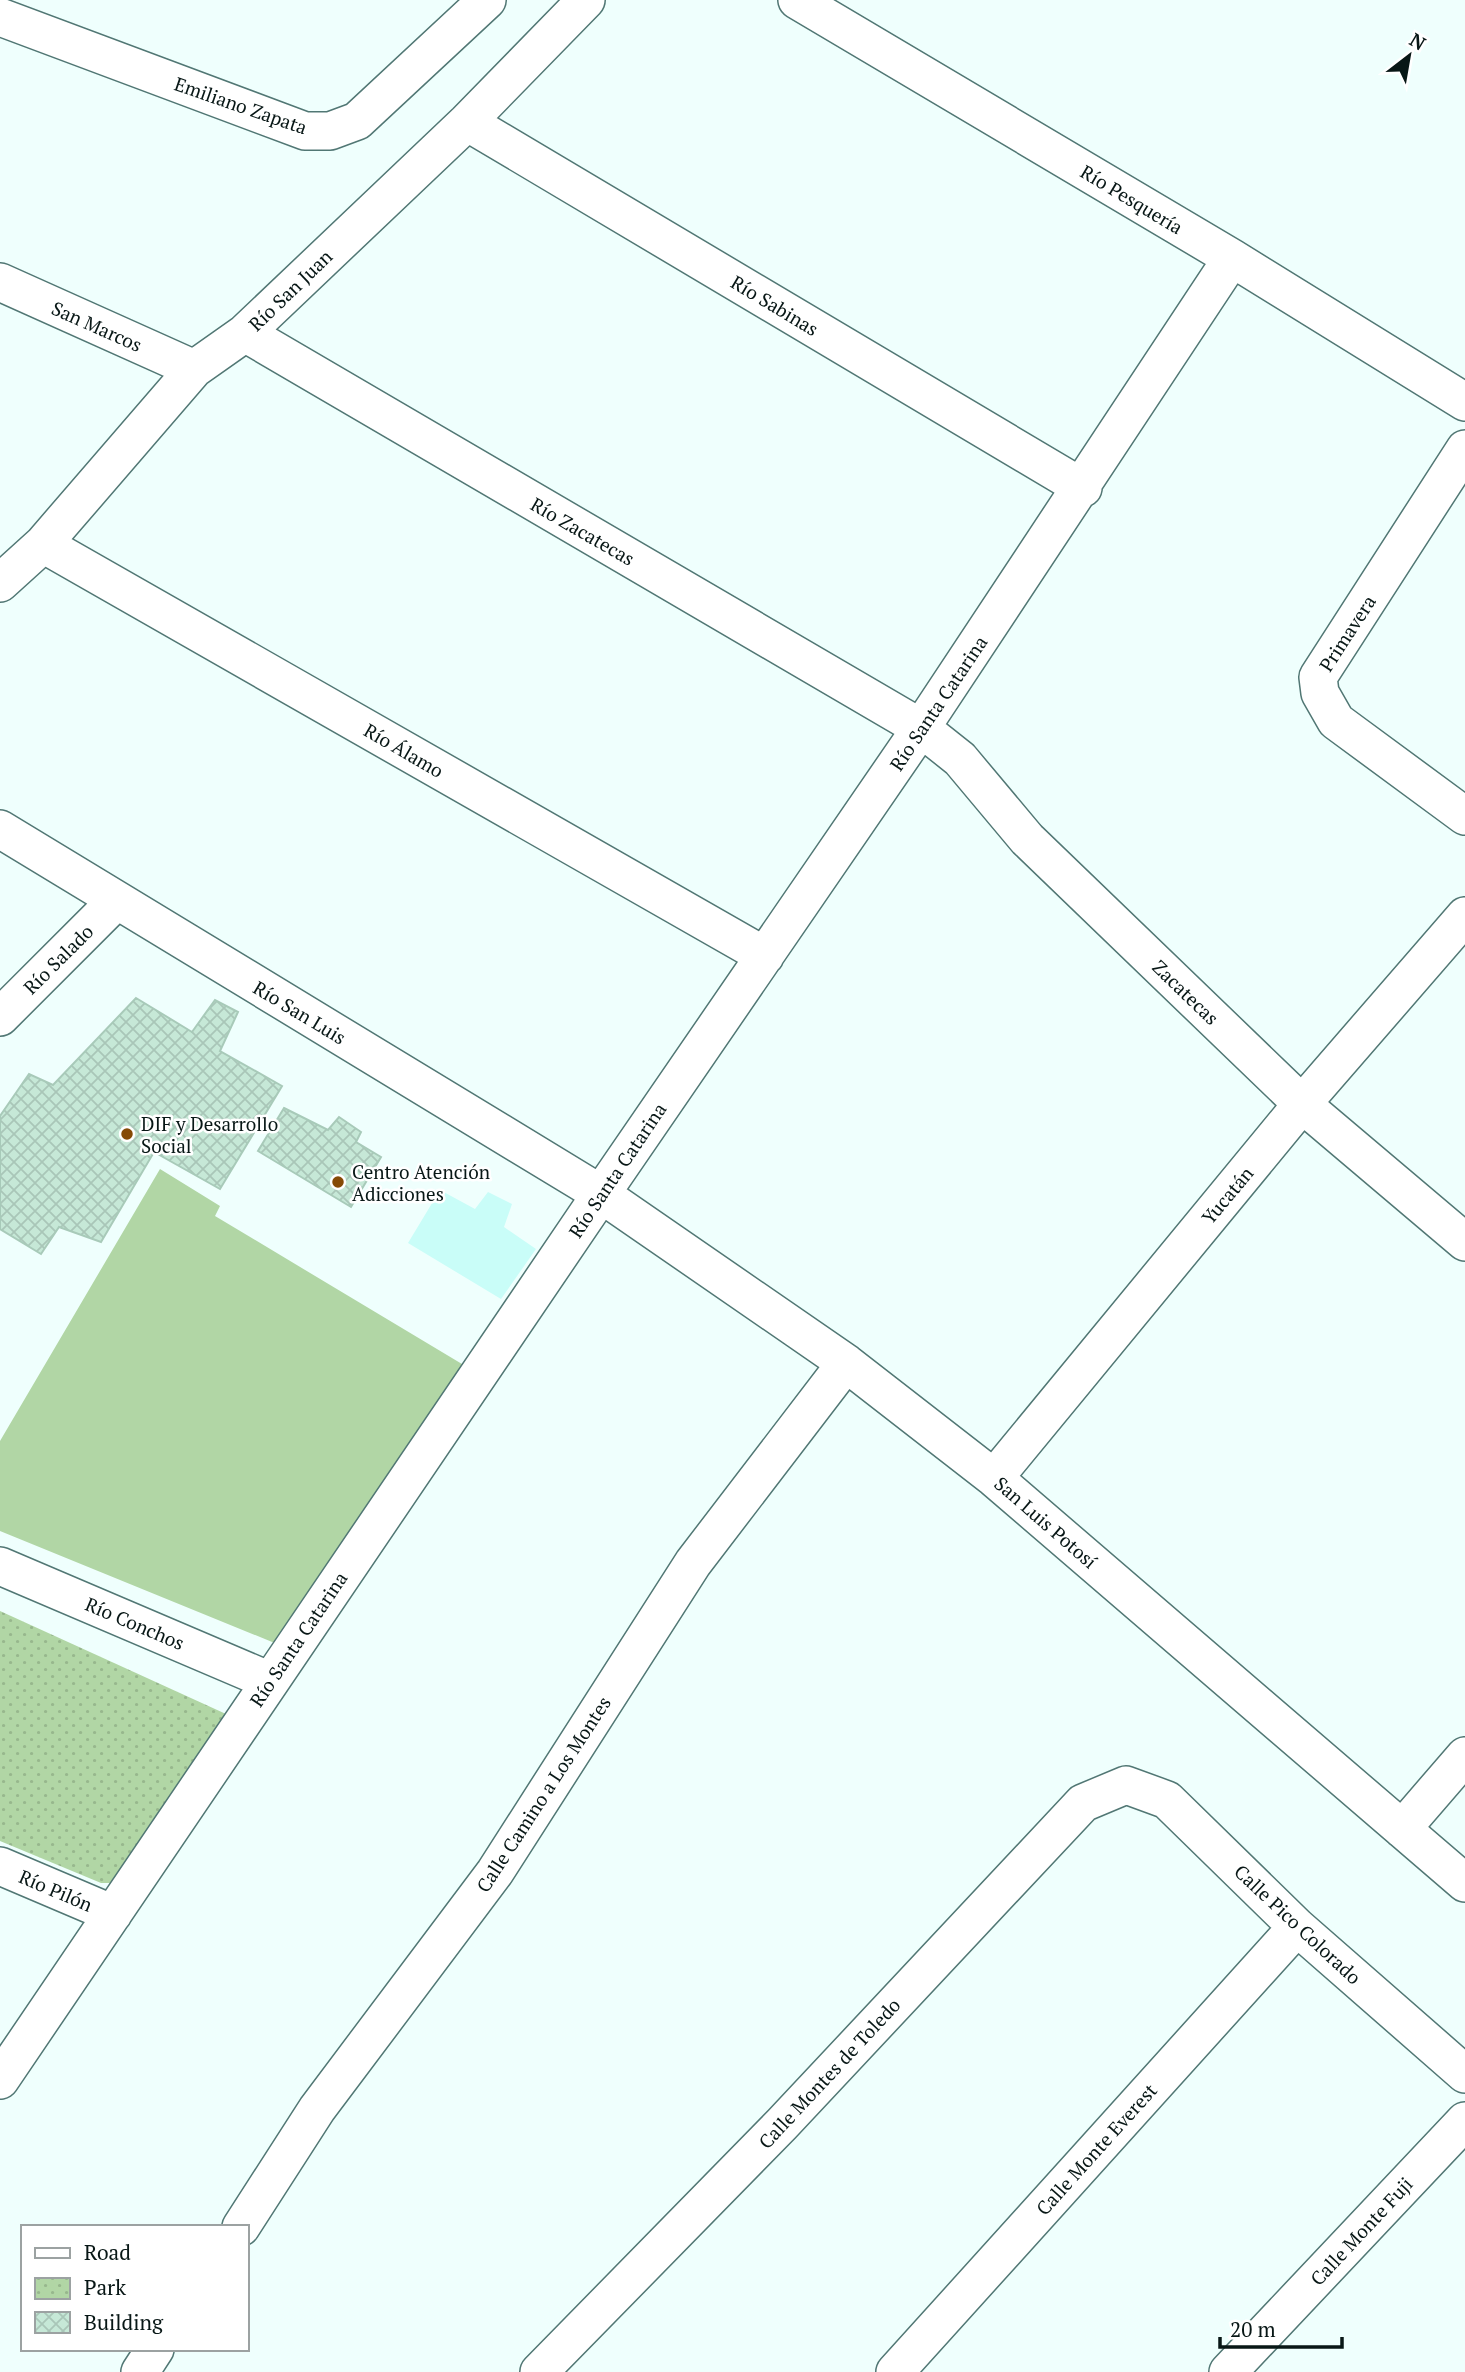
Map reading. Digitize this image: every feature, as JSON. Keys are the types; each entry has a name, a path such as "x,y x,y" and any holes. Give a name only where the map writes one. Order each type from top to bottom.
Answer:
{"street":[{"name":"Emiliano Zapata","path":"0,17 305,131 330,131 357,121 487,0"},
{"name":"Río San Juan","path":"2,576 43,544 194,369 244,333 467,122 586,0"},
{"name":"Río Pesquería","path":"797,0 1232,258 1465,402"},
{"name":"Río Sabinas","path":"467,122 1083,488"},
{"name":"Río Santa Catarina","path":"0,2080 601,1194 921,728 1083,488 1232,258"},
{"name":"San Marcos","path":"0,282 194,369"},
{"name":"Río Zacatecas","path":"244,333 921,728"},
{"name":"Primavera","path":"1465,449 1318,677 1320,692 1336,721 1465,816"},
{"name":"Río Álamo","path":"43,544 765,956"},
{"name":"Zacatecas","path":"921,728 960,759 1027,839 1302,1104 1465,1242"},
{"name":"Río San Luis","path":"0,829 601,1194"},
{"name":"Río Salado","path":"0,1017 116,901"},
{"name":"Yucatán","path":"994,1478 1302,1104 1465,916"},
{"name":"San Luis Potosí","path":"601,1194 846,1363 994,1478 1465,1883"},
{"name":"Calle Camino a Los Montes","path":"242,2225 317,2109 495,1872 693,1563 846,1363"},
{"name":"Río Conchos","path":"0,1566 270,1681"},
{"path":"1402,1829 1465,1756"},
{"name":"Calle Pico Colorado","path":"1126,1785 1167,1800 1297,1927 1465,2074"},
{"name":"Calle Montes de Toledo","path":"538,2372 782,2124 1083,1803 1126,1785"},
{"name":"Río Pilón","path":"0,1866 113,1914"},
{"name":"Calle Monte Everest","path":"895,2372 1297,1927"},
{"name":"Calle Monte Fuji","path":"1228,2372 1465,2121"},
{"path":"140,2372 154,2351"}],"shaded area":[{"path":"440,1190 475,1209 488,1192 512,1204 504,1227 536,1249 501,1299 408,1243"}],"green space":[{"path":"160,1169 220,1206 215,1216 467,1367 277,1644 0,1531 0,1441"},
{"path":"0,1611 226,1714 122,1883 101,1883 0,1841"}],"building":[{"name":"DIF y Desarrollo Social","path":"136,998 192,1032 215,1000 238,1012 220,1051 282,1086 220,1189 154,1152 101,1242 59,1227 41,1254 0,1229 0,1116 29,1074 53,1085"},
{"name":"Centro Atención Adicciones","path":"284,1108 328,1130 339,1117 361,1132 356,1142 381,1157 351,1207 258,1151"}],"place":[{"name":"DIF y Desarrollo Social","path":"127,1134"},
{"name":"Centro Atención Adicciones","path":"338,1182"}]}
